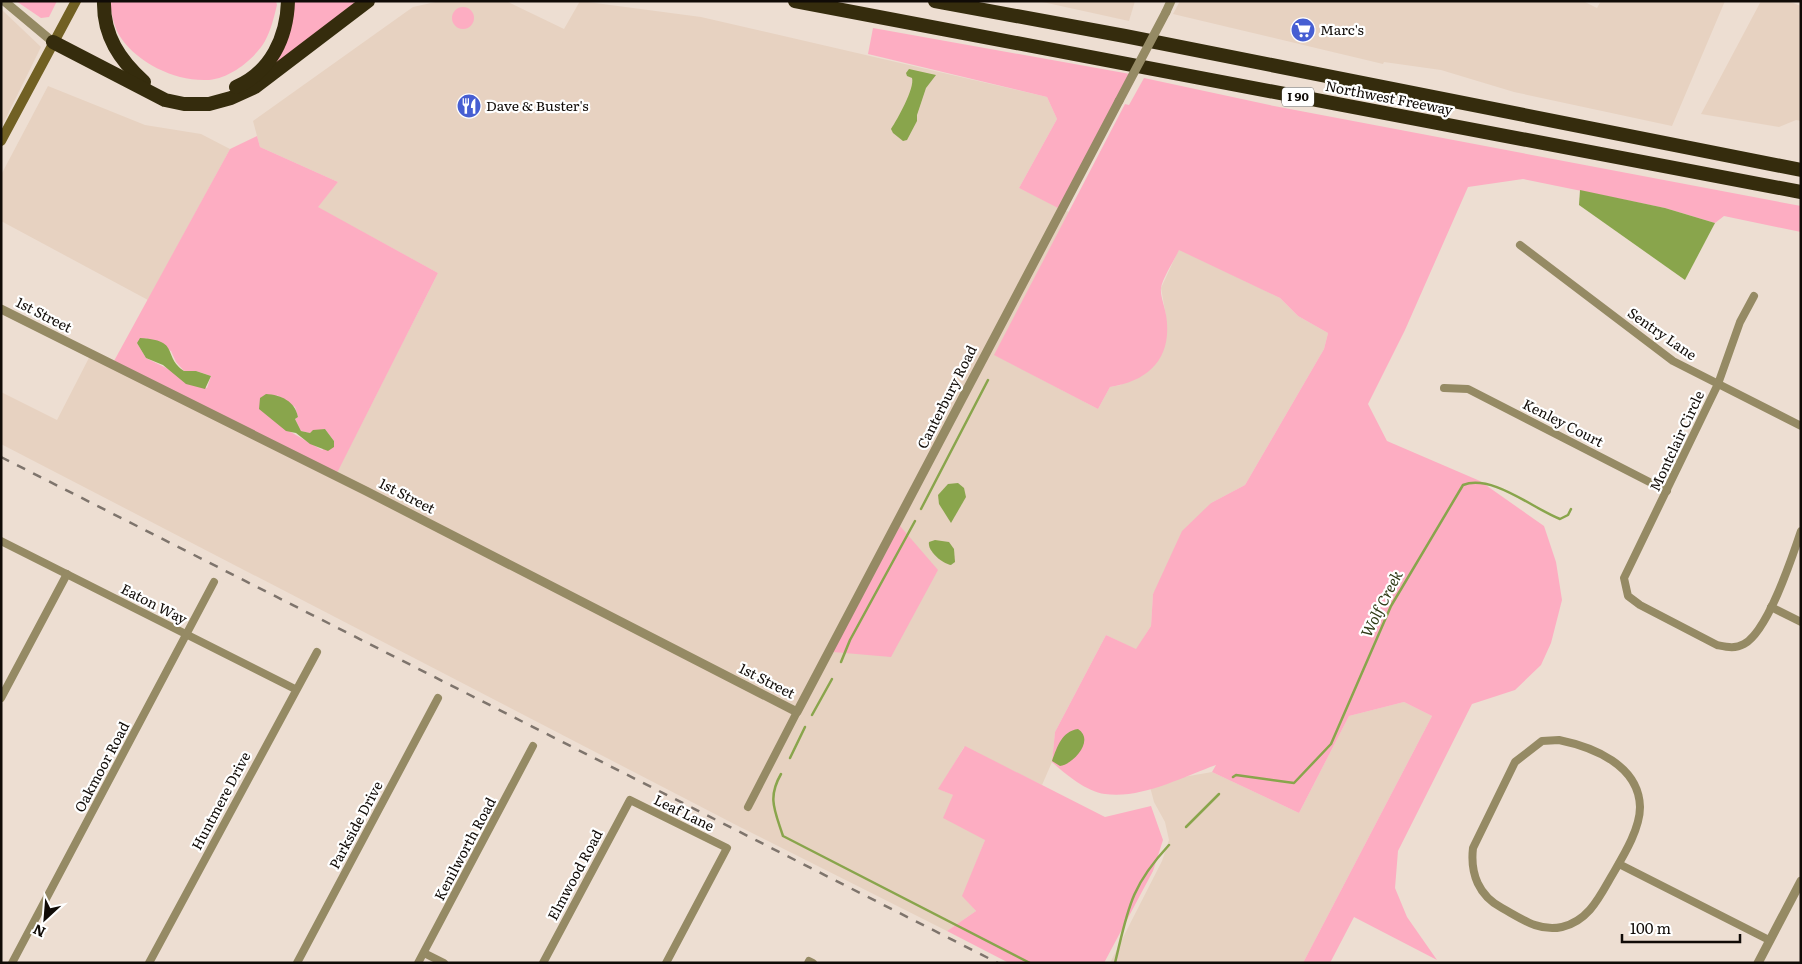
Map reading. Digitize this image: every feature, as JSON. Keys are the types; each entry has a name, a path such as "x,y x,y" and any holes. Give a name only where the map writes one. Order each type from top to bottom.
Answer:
{"highway":[{"path":"104,1 111,42 128,67 144,82"},
{"path":"54,42 80,48 144,82 168,92 185,96 216,94 243,84 273,56 282,40 287,21 288,1"},
{"path":"54,42 166,100 184,104 209,104 231,98 255,87 368,1"},
{"name":"Northwest Freeway","path":"796,1 1801,192"},
{"name":"Northwest Freeway","path":"935,1 1125,36 1801,170"}],"main road":[{"path":"1,141 75,1"}],"street":[{"path":"4,1 54,42"},
{"name":"Canterbury Road","path":"748,807 1172,1"},
{"name":"Sentry Lane","path":"1520,245 1673,361 1801,426"},
{"name":"Montclair Circle","path":"1754,296 1740,322 1718,384 1624,578 1628,596 1640,605 1718,645 1731,648 1743,645 1754,637 1771,607"},
{"name":"1st Street","path":"1,309 374,495 798,712"},
{"name":"Kenley Court","path":"1444,388 1468,389 1667,490"},
{"path":"1801,531 1790,564 1771,607 1801,622"},
{"name":"Eaton Way","path":"1,541 295,689"},
{"path":"1,698 67,574"},
{"name":"Oakmoor Road","path":"12,963 214,582"},
{"name":"Huntmere Drive","path":"149,963 295,689 317,652"},
{"name":"Parkside Drive","path":"297,963 438,698"},
{"path":"1542,740 1559,740 1578,744 1609,758 1624,769 1635,786 1640,808 1634,829 1619,864 1592,909 1578,921 1562,927 1539,928 1491,902 1480,890 1471,861 1478,834 1516,762 1542,740"},
{"name":"Kenilworth Road","path":"418,963 533,746"},
{"name":"Leaf Lane","path":"630,800 728,848 666,963"},
{"name":"Elmwood Road","path":"542,963 630,800"},
{"path":"1619,864 1769,940"},
{"path":"1758,963 1801,881"},
{"path":"424,952 444,963"}],"shaded area":[{"path":"16,1 57,1 49,17 41,18"},
{"path":"110,1 276,1 277,5 265,41 247,62 223,77 194,80 158,69 147,63 128,47 116,30"},
{"path":"292,1 362,1 284,60 270,66"},
{"path":"440,1 506,1 564,29 580,1 701,17 1047,97 1057,119 1019,188 1069,212 995,355 1098,409 1110,387 1121,385 1166,316 1161,288 1179,249 1280,298 1298,316 1328,333 1324,349 1245,485 1211,503 1153,594 1151,626 1136,650 1106,635 1055,732 1052,762 1042,785 964,747 939,789 953,795 985,840 963,896 976,911 947,931 740,827 1,444 1,392 57,420 93,350 337,472 438,273 317,207 338,182 260,147 253,121 413,7"},
{"path":"1038,1 1135,1 1129,21"},
{"path":"1180,1 1583,1 1597,8 1601,1 1725,1 1672,126 1514,92 1441,70 1384,62 1383,64 1173,14"},
{"path":"1761,1 1788,1 1801,6 1801,121 1796,120 1779,127 1701,114"},
{"path":"459,7 467,7 474,14 474,22 467,29 459,29 452,22 452,14"},
{"path":"1,9 41,47 1,128"},
{"path":"873,28 1130,74 1060,209 1019,188 1057,119 1047,97 868,54"},
{"path":"909,69 936,75 926,88 917,115 917,121 907,140 903,141 891,129 911,89 912,78 907,76 906,73"},
{"path":"1144,78 1274,106 1801,206 1801,232 1724,216 1715,223 1665,208 1523,179 1468,187 1405,330 1368,404 1387,441 1480,481 1544,526 1556,562 1562,600 1551,643 1541,665 1515,690 1472,704 1398,851 1395,888 1407,917 1437,960 1354,917 1330,963 1303,963 1432,716 1404,702 1349,716 1299,813 1212,772 1216,765 1162,786 1119,795 1098,793 1091,790 1070,777 1052,762 1055,732 1106,635 1136,649 1151,626 1153,594 1182,531 1211,503 1245,485 1324,349 1328,333 1298,316 1280,298 1179,250 1161,288 1167,330 1166,343 1162,355 1147,373 1124,384 1110,387 1098,409 994,355 1125,104 1129,105"},
{"path":"48,86 145,125 201,134 230,149 148,300 1,221 1,175"},
{"path":"257,136 260,147 338,182 318,207 438,273 337,473 114,361 230,149","holes":["146,338 171,351 176,362 184,371 196,371 211,376 207,388 146,358 137,343","277,395 295,407 298,417 295,419 301,431 310,433 325,429 334,441 322,450 289,431"]},
{"path":"1580,190 1665,208 1715,223 1685,280 1579,205"},
{"path":"140,338 153,339 166,345 177,365 184,371 196,371 211,376 205,389 186,384 163,365 146,358 137,343"},
{"path":"266,394 282,397 291,403 296,411 298,417 295,419 301,431 310,433 313,430 325,429 334,441 334,447 328,451 310,444 296,433 286,431 259,409 260,398"},
{"path":"958,483 964,488 966,497 951,523 939,504 938,495 948,484"},
{"path":"900,526 938,570 891,657 833,652"},
{"path":"935,540 949,542 954,549 955,562 951,565 948,564 940,560 933,553 929,542"},
{"path":"1404,702 1432,716 1303,963 1110,963 1162,861 1169,840 1165,822 1154,802 1149,783 1212,772 1299,813 1349,716"},
{"path":"1078,729 1083,734 1084,739 1081,751 1071,761 1060,766 1052,761 1058,745 1064,736 1072,730"},
{"path":"965,746 1105,817 1151,806 1163,840 1153,871 1104,963 1009,963 947,931 976,911 962,896 985,840 943,818 953,795 938,789"}],"waterway":[{"path":"921,509 988,380"},
{"name":"Wolf Creek","path":"1233,777 1236,775 1294,783 1331,744 1391,606 1463,485 1474,483 1499,488 1560,519 1568,515 1571,509"},
{"path":"841,662 850,640 915,521"},
{"path":"812,715 832,679"},
{"path":"790,758 805,727"},
{"path":"781,774 774,790 773,798 775,812 783,836 1030,963"},
{"name":"Wolf Creek","path":"1186,827 1219,794"},
{"name":"Wolf Creek","path":"1115,963 1132,900 1146,874 1169,845"}],"railway":[{"path":"1,457 998,963"}],"place":[{"name":"Marc's","path":"1303,30"},
{"name":"Dave & Buster's","path":"469,106"}]}
